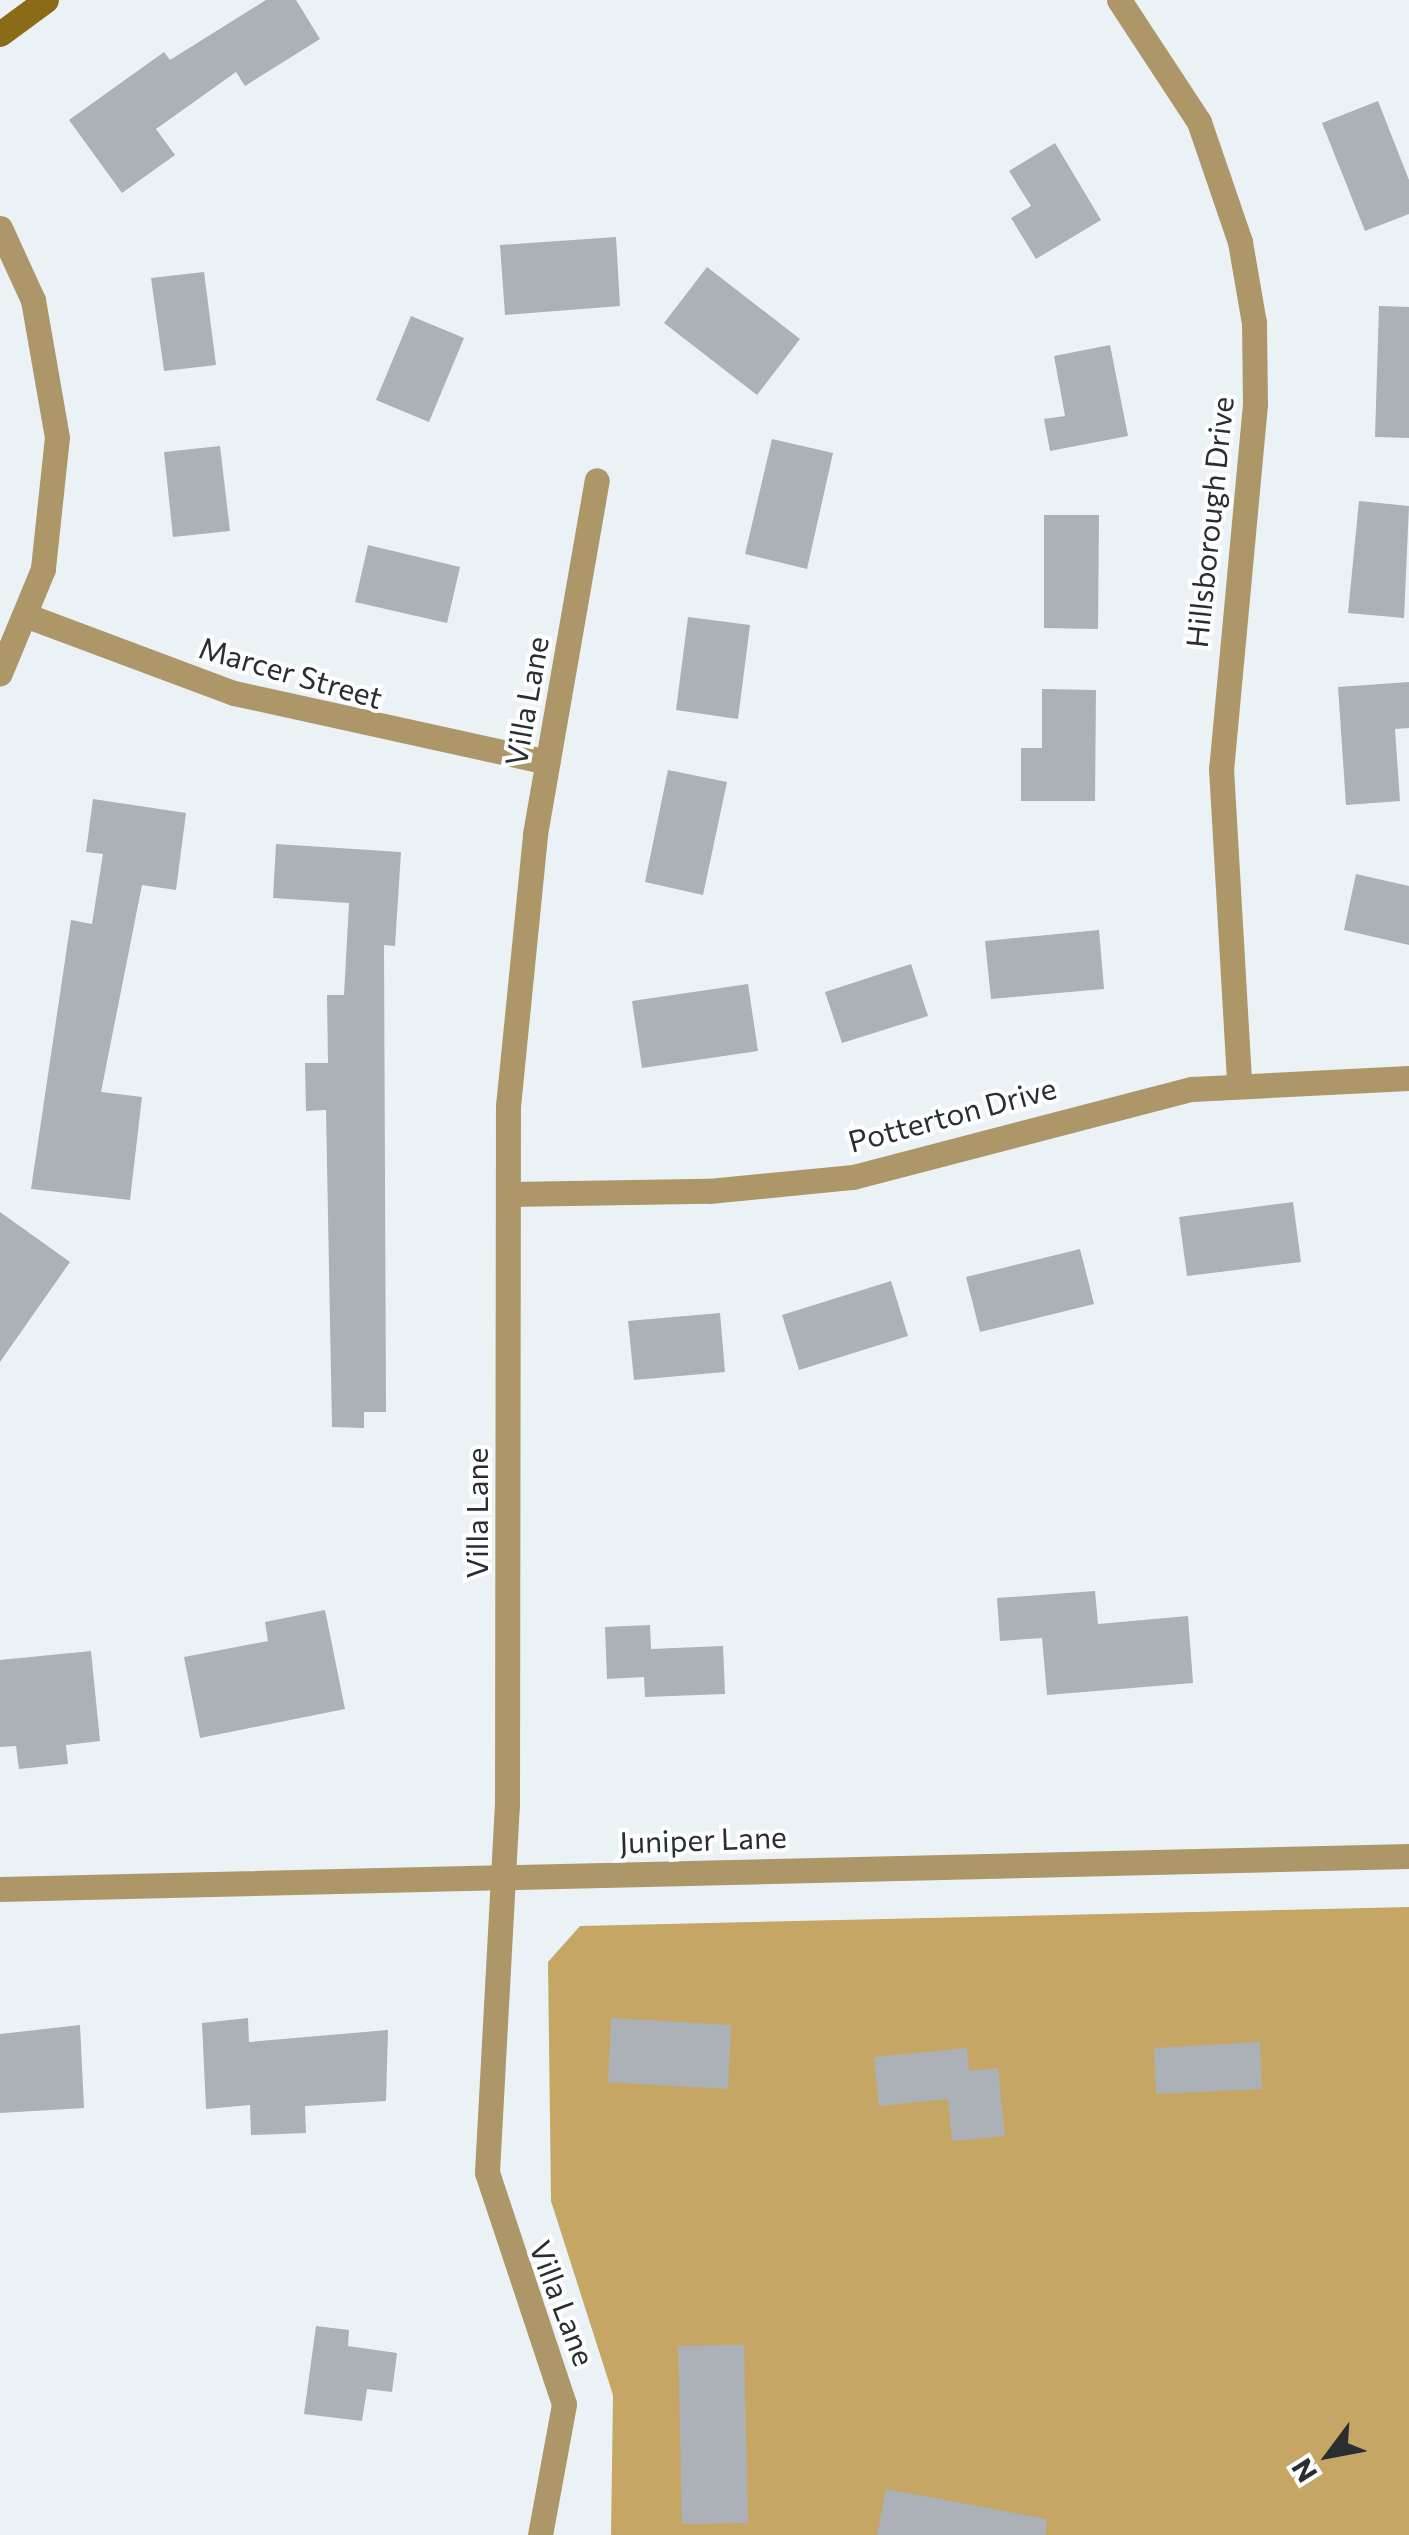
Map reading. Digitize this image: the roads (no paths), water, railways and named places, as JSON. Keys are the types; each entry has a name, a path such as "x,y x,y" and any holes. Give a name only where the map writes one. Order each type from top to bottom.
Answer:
{"street":[{"path":"0,34 46,0"},
{"name":"Hillsborough Drive","path":"1118,0 1199,122 1240,242 1254,323 1256,404 1221,768 1239,1082"},
{"path":"0,228 33,300 57,436 51,523 24,615 0,673"},
{"name":"Villa Lane","path":"540,2535 564,2404 486,2172 498,1880 507,1806 509,1194 526,905 597,480"},
{"name":"Marcer Street","path":"24,615 234,693 548,762"},
{"name":"Potterton Drive","path":"509,1194 708,1192 853,1177 1085,1111 1239,1082 1409,1078"},
{"name":"Juniper Lane","path":"0,1889 1409,1856"}]}
